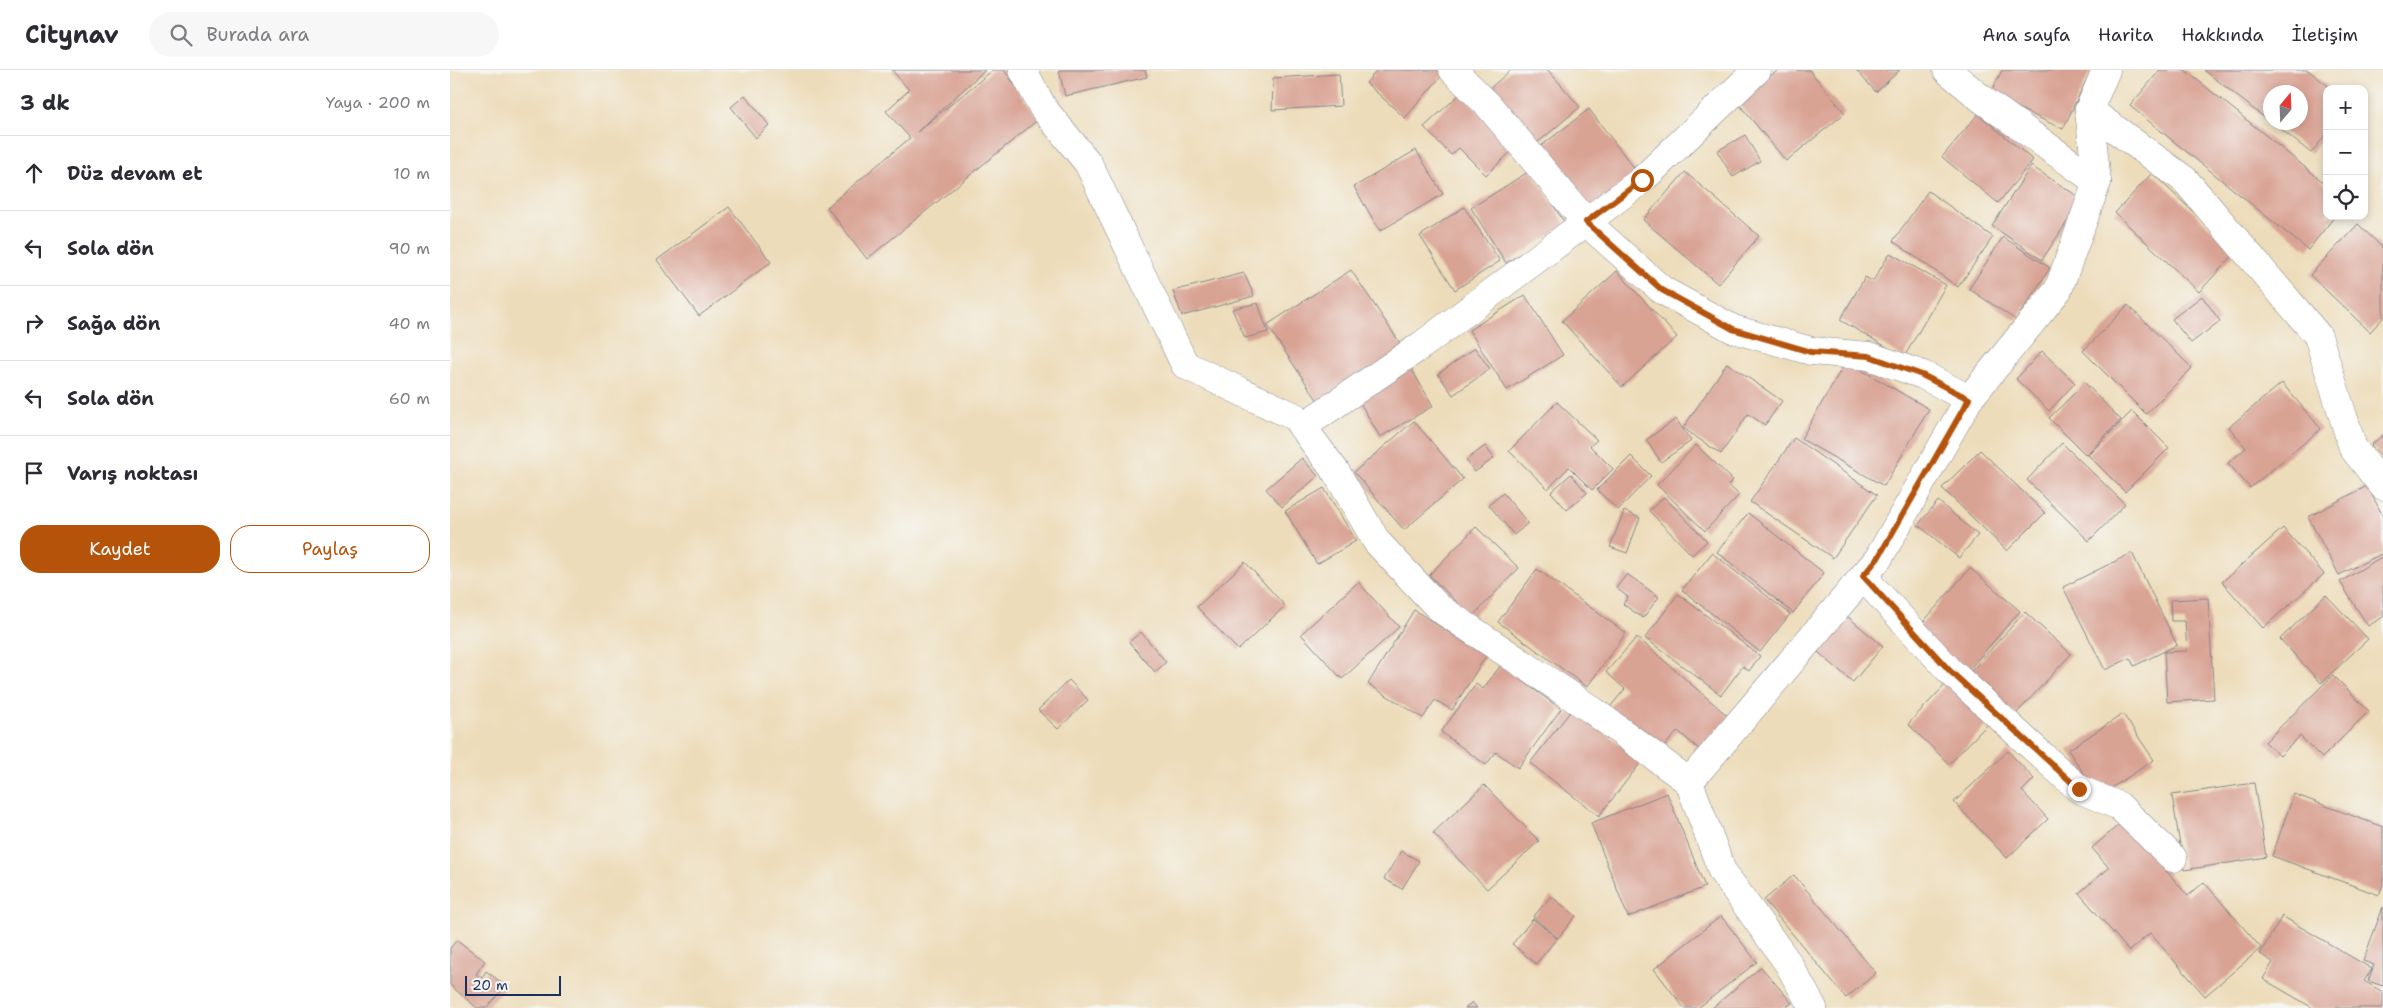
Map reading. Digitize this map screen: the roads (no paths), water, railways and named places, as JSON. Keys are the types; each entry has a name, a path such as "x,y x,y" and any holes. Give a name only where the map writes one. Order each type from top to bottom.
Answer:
{"street":[{"path":"1023,70 1043,108 1088,163 1185,365 1295,417 1336,472 1377,542 1439,608 1592,710 1689,782 1722,871 1788,963 1813,1008"},
{"path":"1453,70 1490,106 1586,222 1662,290 1733,329 1811,352 1869,356 1922,375 1969,399"},
{"path":"1302,427 1422,345 1642,180 1757,70"},
{"path":"1947,70 1982,100 2097,182"},
{"path":"1689,782 1878,558 1969,399 2058,290 2097,182 2089,110 2106,70"},
{"path":"2089,110 2185,180 2318,336 2353,448 2383,486"},
{"path":"1863,576 1950,671 2026,741 2079,789 2119,806 2173,858"}]}
